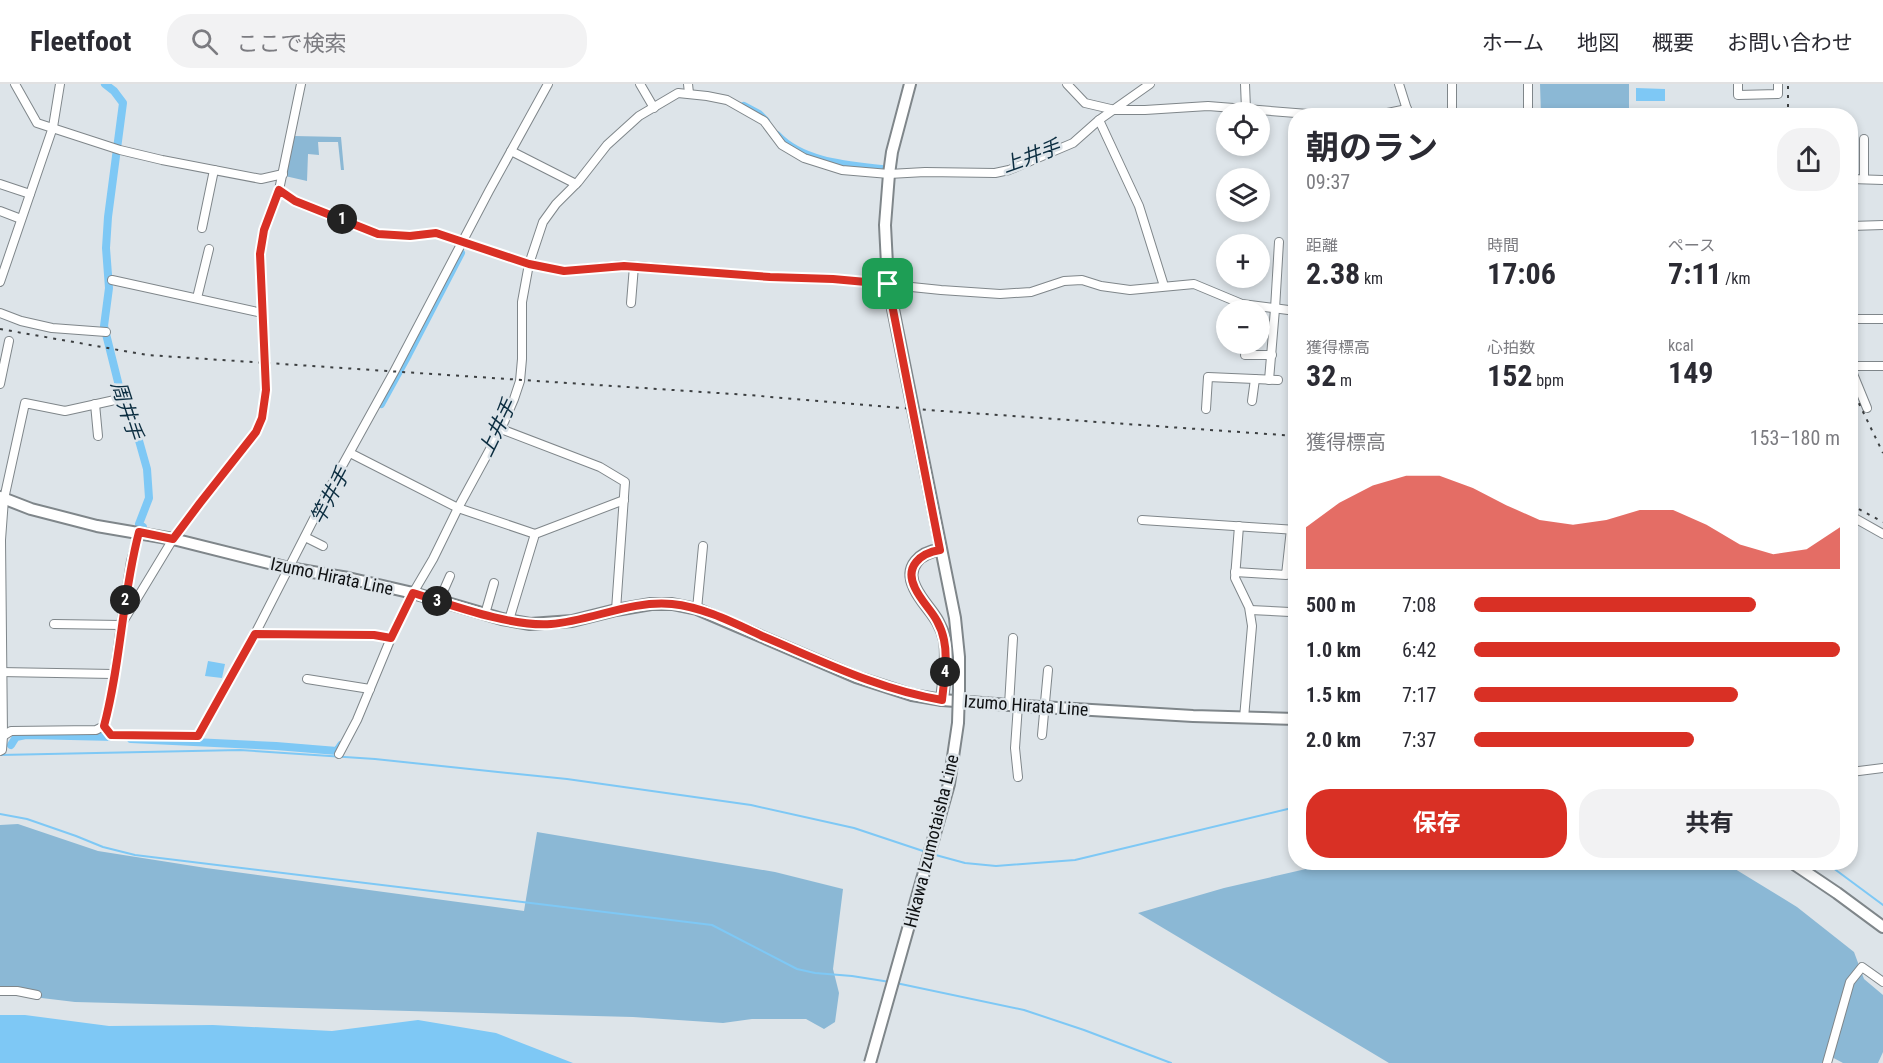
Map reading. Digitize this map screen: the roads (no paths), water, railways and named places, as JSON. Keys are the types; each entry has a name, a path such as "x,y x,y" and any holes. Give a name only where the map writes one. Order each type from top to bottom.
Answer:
{"main road":[{"name":"Hikawa Izumotaisha Line","path":"870,1063 949,784 958,723 959,657 955,618 888,284 885,225 889,174 892,152 910,84"},
{"name":"Izumo Hirata Line","path":"2,498 31,509 97,526 173,539 289,568 348,578 530,624 572,621 651,604 672,604 697,609 856,677 912,695 942,700 1044,707 1288,719"},
{"path":"940,550 920,556 912,572 912,581 915,590 941,626 945,642 942,700"},
{"path":"1803,870 1883,927"}],"street":[{"path":"15,84 36,123 120,150 214,170 261,179 283,174"},
{"path":"0,282 3,265 53,127 60,84"},
{"path":"121,625 173,539 256,432 262,418 266,390 260,254 264,230 283,174 301,84"},
{"path":"104,726 111,735 198,736 255,634 548,84"},
{"path":"640,84 654,108"},
{"path":"688,84 690,93"},
{"path":"1067,84 1085,103 1115,110 1216,107"},
{"path":"339,754 357,720 391,638 413,593 501,429 514,399 520,381 522,359 522,302 529,264 543,222 607,145 639,116 678,93 690,93 727,100 746,109 764,121 782,145 804,158 842,170 889,174 924,172 995,174 1073,143 1099,120 1150,84"},
{"path":"1245,84 1246,102"},
{"path":"1399,84 1407,108"},
{"path":"1452,84 1452,108"},
{"path":"1528,84 1528,108"},
{"path":"1738,84 1738,95 1778,94 1778,84"},
{"path":"1270,111 1288,113"},
{"path":"1099,120 1139,206 1164,286"},
{"path":"1864,139 1864,179"},
{"path":"511,151 576,184"},
{"path":"202,228 214,170"},
{"path":"1858,179 1883,180"},
{"path":"0,184 30,194"},
{"path":"279,190 295,201 378,234 410,236 436,233 529,264 564,271 634,266 770,277 833,279 1000,294 1031,292 1064,280 1082,280 1101,286 1130,290 1194,284 1242,304 1288,310"},
{"path":"0,211 21,219"},
{"path":"1858,226 1882,225"},
{"path":"1269,380 1279,243"},
{"path":"197,298 209,249"},
{"path":"631,303 634,266"},
{"path":"112,280 262,313"},
{"path":"0,313 21,321 52,328 106,332"},
{"path":"1858,319 1883,319"},
{"path":"0,384 9,341"},
{"path":"1245,355 1272,355"},
{"path":"1858,368 1883,366"},
{"path":"1206,409 1208,376 1278,380"},
{"path":"1252,401 1255,379"},
{"path":"1858,386 1867,408"},
{"path":"0,751 3,736 0,540 2,498 25,403 65,411 124,398"},
{"path":"95,404 98,436"},
{"path":"501,429 600,467 625,482 616,610"},
{"path":"350,453 458,508 535,534 624,500"},
{"path":"1142,520 1288,530"},
{"path":"1858,520 1883,534"},
{"path":"1239,526 1235,578 1250,610 1252,626 1244,718"},
{"path":"104,726 111,695 131,561 139,532"},
{"path":"509,620 535,534"},
{"path":"305,537 323,546"},
{"path":"697,609 703,546"},
{"path":"1235,572 1286,576 1288,564"},
{"path":"439,601 450,576"},
{"path":"485,614 494,583"},
{"path":"1250,610 1288,612"},
{"path":"54,624 121,625"},
{"path":"255,634 374,635 391,638"},
{"path":"1013,638 1013,705 1018,777"},
{"path":"1042,735 1048,670"},
{"path":"1,672 113,674"},
{"path":"308,680 370,689"},
{"path":"3,736 11,731 96,730 104,726"},
{"path":"1858,771 1883,768"},
{"path":"1827,1063 1850,982 1863,967 1883,982"},
{"path":"0,992 17,991 37,995"}],"waterway":[{"name":"周井手","path":"105,84 123,103 108,217 106,248 109,288 104,326 123,402 138,437 147,469 149,498 139,524 143,527 141,537"},
{"name":"上井手","path":"744,106 759,114 766,121"},
{"name":"上井手","path":"777,135 787,144 812,157 840,164 882,169"},
{"name":"竿井手","path":"381,404 461,253"},
{"name":"竿井手","path":"11,745 16,737 26,735 115,737"},
{"name":"上井手","path":"131,739 337,751 341,745"},
{"path":"0,755 240,750 375,759 567,779 751,805 854,828 926,852"},
{"path":"932,854 965,863 996,866 1075,860 1288,809"},
{"path":"0,814 27,819 103,847 135,855 712,925 797,969 890,982"},
{"path":"1836,870 1883,905"},
{"path":"896,983 1024,1010 1171,1063"}],"railway":[{"path":"1788,84 1788,108"},
{"path":"0,329 147,355 748,395 1288,435"},
{"path":"1858,401 1883,453"},
{"path":"1858,509 1883,522"}]}
